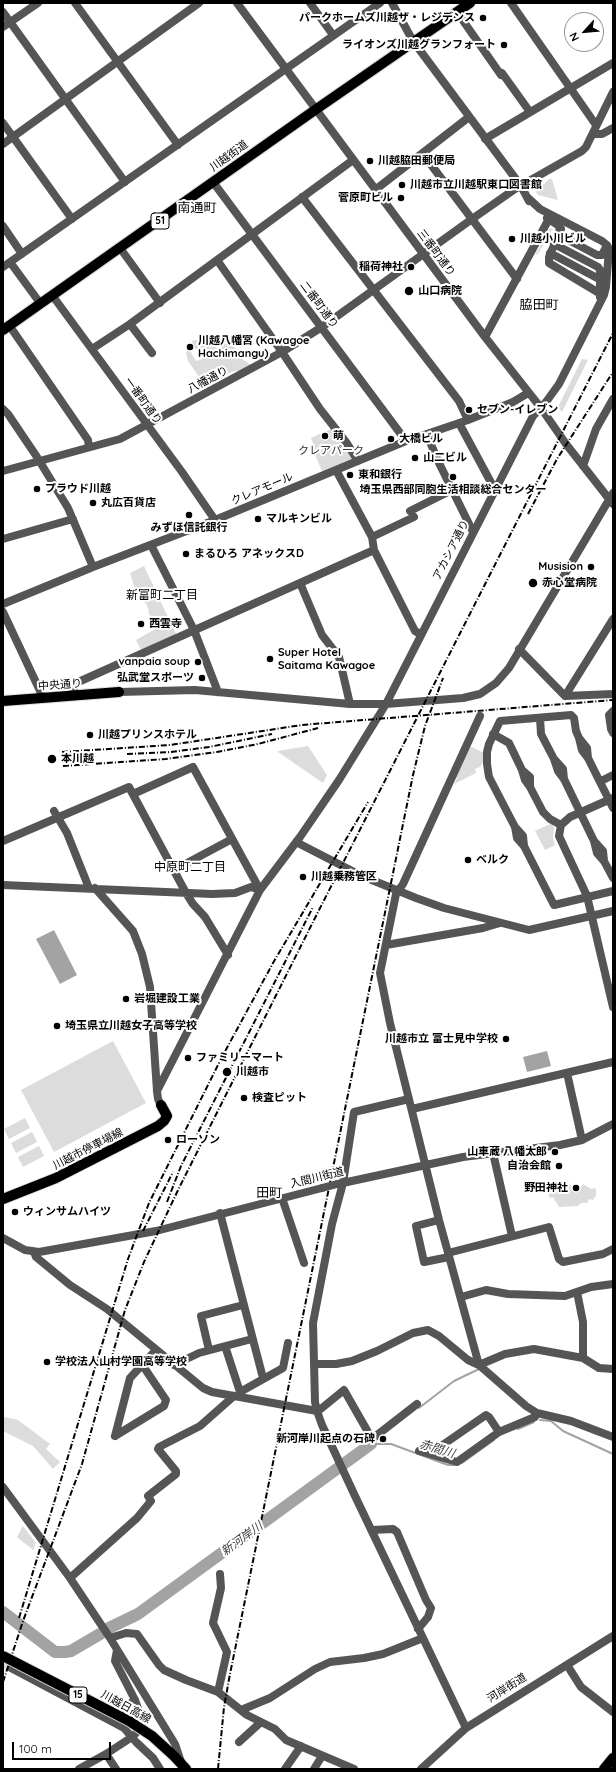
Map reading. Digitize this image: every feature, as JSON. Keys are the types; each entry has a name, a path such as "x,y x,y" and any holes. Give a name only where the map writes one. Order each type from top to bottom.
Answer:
{"main road":[{"name":"川越街道","path":"6,328 413,41 470,3"},
{"name":"中央通り","path":"3,702 120,692"},
{"name":"川越市停車場線","path":"3,1199 56,1178 158,1126 167,1116 161,1106"},
{"name":"川越日高線","path":"3,1656 129,1721 152,1736 183,1766"},
{"path":"604,1769 613,1758"}],"street":[{"path":"3,27 38,3"},
{"path":"75,3 178,145"},
{"path":"3,144 66,100 116,61 199,3"},
{"name":"三番町通り","path":"237,3 485,337 541,408 583,466 612,499"},
{"path":"310,3 334,35"},
{"path":"40,303 7,265 380,3"},
{"path":"392,3 413,41 521,186 538,212 574,226 607,245 602,255 597,255 559,234"},
{"path":"511,3 596,125"},
{"path":"3,12 125,182"},
{"path":"457,12 530,112"},
{"path":"486,139 613,62"},
{"name":"八幡通り","path":"3,471 120,439 282,352 322,327 472,219 521,186 582,152 593,134 613,92"},
{"path":"375,190 469,117"},
{"path":"3,123 72,219"},
{"path":"593,134 602,134 613,128"},
{"path":"423,154 517,278"},
{"path":"92,349 160,303 353,160"},
{"name":"二番町通り","path":"213,182 406,441"},
{"path":"302,197 459,401 468,420"},
{"path":"550,217 559,226 559,234"},
{"path":"485,337 550,217"},
{"path":"574,226 569,224 564,226 550,253 549,260 552,266 600,296"},
{"path":"3,226 22,254"},
{"path":"554,244 597,265 600,270 600,296"},
{"name":"アカシア通り","path":"157,1091 260,890 296,842 339,780 386,704 420,634 533,416 559,384 600,296 606,287 609,249 607,245"},
{"path":"120,248 160,303"},
{"path":"550,253 600,279"},
{"path":"217,260 320,409 346,442 358,461"},
{"name":"一番町通り","path":"52,295 215,520"},
{"path":"130,324 152,353"},
{"path":"6,328 88,440 89,447"},
{"name":"クレアモール","path":"3,604 215,520 406,441 428,435 513,402 528,393"},
{"path":"583,466 596,429 610,408 613,399"},
{"path":"3,409 8,414 39,460 68,508 93,568"},
{"path":"459,423 495,490"},
{"path":"428,435 452,490 473,532"},
{"path":"336,470 372,537 374,550 415,631 420,634"},
{"path":"372,537 452,490"},
{"path":"120,692 178,690 218,692 350,704 386,704 463,698 480,694 503,676 612,499"},
{"path":"3,539 73,519"},
{"path":"152,545 194,630 218,692"},
{"path":"70,696 76,683 374,550"},
{"path":"300,582 322,636 339,657 350,704"},
{"path":"3,612 42,698"},
{"path":"565,696 613,619"},
{"path":"519,649 565,696 613,694"},
{"path":"613,711 609,715 613,733"},
{"path":"613,808 611,799 582,750 576,731 574,718 571,715 500,721 493,734 487,752 489,777 515,827 517,838 524,846 554,905 613,891"},
{"path":"480,716 396,894 380,977 439,1220 481,1368"},
{"path":"540,718 542,734 558,771 564,779 594,841 597,853 604,861 613,878"},
{"path":"493,734 509,743 522,770 530,777 530,787 543,812 550,819 561,825"},
{"path":"133,794 194,767 260,890"},
{"path":"601,782 613,775"},
{"path":"3,841 56,814 129,787 186,893 193,904 205,917 228,955"},
{"path":"611,799 570,817 561,825 559,831 560,841 587,896 610,984 613,1007"},
{"path":"56,814 92,888 133,931 142,954 150,987 157,1091 161,1106"},
{"path":"174,870 232,839"},
{"path":"296,842 362,876 416,898 444,908 500,924 529,930 613,911"},
{"path":"3,884 225,894 235,893 251,887 260,890"},
{"path":"386,944 500,924"},
{"path":"412,1109 613,1062"},
{"path":"567,1073 582,1140"},
{"path":"409,1098 354,1112 313,1323 317,1411 341,1466 466,1728"},
{"name":"入間川街道","path":"34,1252 156,1230 340,1183 426,1164 493,1153 560,1145 582,1140 613,1124"},
{"path":"493,1153 512,1236"},
{"path":"282,1198 304,1263"},
{"path":"220,1213 263,1378"},
{"path":"439,1220 416,1226 424,1262 549,1226 559,1259 563,1262 603,1254 613,1249"},
{"path":"3,1238 25,1250 34,1252 36,1257 70,1285 108,1309 174,1365 203,1388 212,1392 238,1395 317,1411 344,1390 372,1439 417,1404"},
{"path":"460,1297 486,1290 508,1294 565,1296 591,1287 613,1284"},
{"path":"577,1292 583,1322 583,1358"},
{"path":"209,1350 201,1316 243,1305"},
{"path":"314,1364 336,1364 352,1361 377,1351 413,1333 428,1330 439,1336 468,1360 481,1368 526,1406 537,1413 571,1422 613,1437"},
{"path":"174,1365 199,1353 252,1339"},
{"path":"70,1578 137,1518 151,1501 148,1496 176,1474 158,1449 159,1447 200,1426 238,1395 263,1378 283,1368 288,1343"},
{"path":"225,1346 238,1395"},
{"path":"481,1368 504,1354 534,1349 544,1349 583,1358 599,1368 613,1369"},
{"path":"143,1366 166,1400 164,1406 115,1436 130,1378 143,1366 156,1350"},
{"path":"419,1451 431,1453 444,1459 457,1462 499,1432 535,1417 537,1413"},
{"path":"431,1453 486,1415 499,1432"},
{"path":"3,1487 70,1578 110,1638 175,1744 183,1766"},
{"path":"372,1530 393,1529 397,1532 426,1600 431,1608 428,1617 418,1629"},
{"path":"218,1692 227,1652 213,1624 221,1588 220,1574"},
{"path":"110,1638 126,1633 137,1634 164,1670 218,1692 241,1710 274,1729 286,1740 354,1769"},
{"name":"河岸街道","path":"421,1769 466,1728 613,1636"},
{"path":"241,1710 273,1696 305,1675 330,1662 383,1654 422,1638"},
{"path":"79,1769 132,1737 141,1728 142,1720 135,1700 115,1661 117,1650"},
{"path":"567,1665 581,1687 613,1712"},
{"path":"11,1668 124,1728 153,1758 160,1769"},
{"path":"109,1719 135,1700"},
{"path":"239,1742 261,1722"},
{"path":"285,1769 301,1746"},
{"path":"106,1754 116,1769"},
{"path":"314,1769 322,1756"}],"green space":[{"path":"549,179 552,179 558,200 538,195 536,192"},
{"path":"550,228 556,231 552,230 538,254 535,255"},
{"path":"195,340 211,344 218,349 230,340 233,343 238,356 251,365 241,371 234,371 207,383 202,381 188,361 186,353 189,349 196,361 202,359 202,353 193,347 192,341"},
{"path":"582,359 588,360 562,412 558,407"},
{"name":"クレアパーク","path":"333,428 355,459 322,471 313,450 315,449 311,438"},
{"path":"144,566 177,636 142,652 136,640 157,628 148,612 146,603 144,603 140,596 137,596 130,573"},
{"path":"308,746 327,775 323,783 278,752"},
{"path":"470,746 484,753 484,761 480,767 475,769 476,773 454,784 457,778 454,776"},
{"path":"552,823 554,828 553,837 555,845 545,850 535,831"},
{"path":"113,1041 146,1103 54,1152 21,1090"},
{"path":"25,1118 30,1128 9,1139 4,1129"},
{"path":"32,1132 37,1142 16,1153 11,1143"},
{"path":"39,1146 44,1156 23,1167 18,1157"},
{"path":"558,1183 563,1185 569,1183 574,1190 579,1189 583,1184 591,1189 596,1188 596,1196 593,1200 589,1199 587,1203 581,1203 578,1206 559,1207 553,1197 550,1198 548,1194 549,1190"},
{"path":"5,1417 18,1420 50,1444 46,1449 60,1462 53,1469 33,1446 3,1431 3,1420"},
{"path":"23,1526 36,1543 33,1550 17,1537"}],"shaded area":[{"path":"54,930 77,975 60,984 36,939"},
{"path":"547,1051 551,1066 527,1072 523,1057"}],"waterway":[{"path":"419,1408 454,1381 479,1369"},
{"name":"赤間川","path":"540,1420 551,1421 563,1431 613,1454"},
{"name":"赤間川","path":"518,1429 534,1422"},
{"name":"赤間川","path":"462,1463 494,1440"},
{"name":"赤間川","path":"371,1444 376,1441"},
{"name":"新河岸川","path":"109,1628 138,1614 371,1444"},
{"name":"赤間川","path":"372,1444 391,1444 448,1465 456,1465"},
{"name":"新河岸川","path":"3,1612 55,1652 71,1651 100,1634"}],"tunnel":[{"path":"3,1664 11,1668"}],"railway":[{"path":"3,1682 23,1621 82,1464 125,1310 144,1262 179,1188 316,916 613,333"},
{"path":"528,514 557,459 613,372"},
{"path":"218,1769 224,1707 230,1674 413,775 425,726 443,678"},
{"path":"62,752 170,745 302,725 613,700"},
{"path":"63,766 166,759 217,752 258,744 318,728"},
{"path":"127,754 171,752 209,747 272,734"},
{"path":"19,1618 128,1259 149,1203 222,1057 273,963 368,802"},
{"path":"167,1202 181,1166 313,907"},
{"path":"143,1231 173,1172"}],"place":[{"name":"パークホームズ川越ザ・レジデンス","path":"483,18"},
{"name":"ライオンズ川越グランフォート","path":"504,45"},
{"name":"川越脇田郵便局","path":"370,161"},
{"name":"川越市立川越駅東口図書館","path":"402,185"},
{"name":"菅原町ビル","path":"401,198"},
{"name":"川越小川ビル","path":"512,239"},
{"name":"稲荷神社","path":"411,267"},
{"name":"山口病院","path":"409,291"},
{"name":"川越八幡宮 (Kawagoe Hachimangu)","path":"190,347"},
{"name":"セブン-イレブン","path":"469,410"},
{"name":"萌","path":"325,436"},
{"name":"大橋ビル","path":"391,439"},
{"name":"山二ビル","path":"415,458"},
{"name":"東和銀行","path":"350,475"},
{"name":"埼玉県西部同胞生活相談総合センター","path":"453,477"},
{"name":"プラウド川越","path":"37,489"},
{"name":"丸広百貨店","path":"93,503"},
{"name":"みずほ信託銀行","path":"189,515"},
{"name":"マルキンビル","path":"258,519"},
{"name":"まるひろ アネックスD","path":"186,554"},
{"name":"Musision","path":"591,567"},
{"name":"赤心堂病院","path":"533,583"},
{"name":"西雲寺","path":"141,624"},
{"name":"Super Hotel Saitama Kawagoe","path":"270,659"},
{"name":"vanpaia soup","path":"198,662"},
{"name":"弘武堂スポーツ","path":"202,678"},
{"name":"川越プリンスホテル","path":"90,735"},
{"name":"本川越","path":"52,759"},
{"name":"ベルク","path":"468,860"},
{"name":"川越乗務管区","path":"303,877"},
{"name":"岩堀建設工業","path":"126,999"},
{"name":"埼玉県立川越女子高等学校","path":"57,1026"},
{"name":"川越市立 富士見中学校","path":"506,1039"},
{"name":"ファミリーマート","path":"188,1058"},
{"name":"川越市","path":"227,1072"},
{"name":"検査ピット","path":"244,1098"},
{"name":"ローソン","path":"168,1140"},
{"name":"山車蔵 八幡太郎","path":"555,1152"},
{"name":"自治会館","path":"559,1166"},
{"name":"野田神社","path":"576,1188"},
{"name":"ウィンサムハイツ","path":"15,1212"},
{"name":"学校法人山村学園高等学校","path":"47,1362"},
{"name":"新河岸川起点の石碑","path":"383,1439"}],"district":[{"name":"南通町","path":"197,208"},
{"name":"脇田町","path":"539,305"},
{"name":"新富町二丁目","path":"162,595"},
{"name":"中原町二丁目","path":"190,867"},
{"name":"田町","path":"269,1193"}]}
